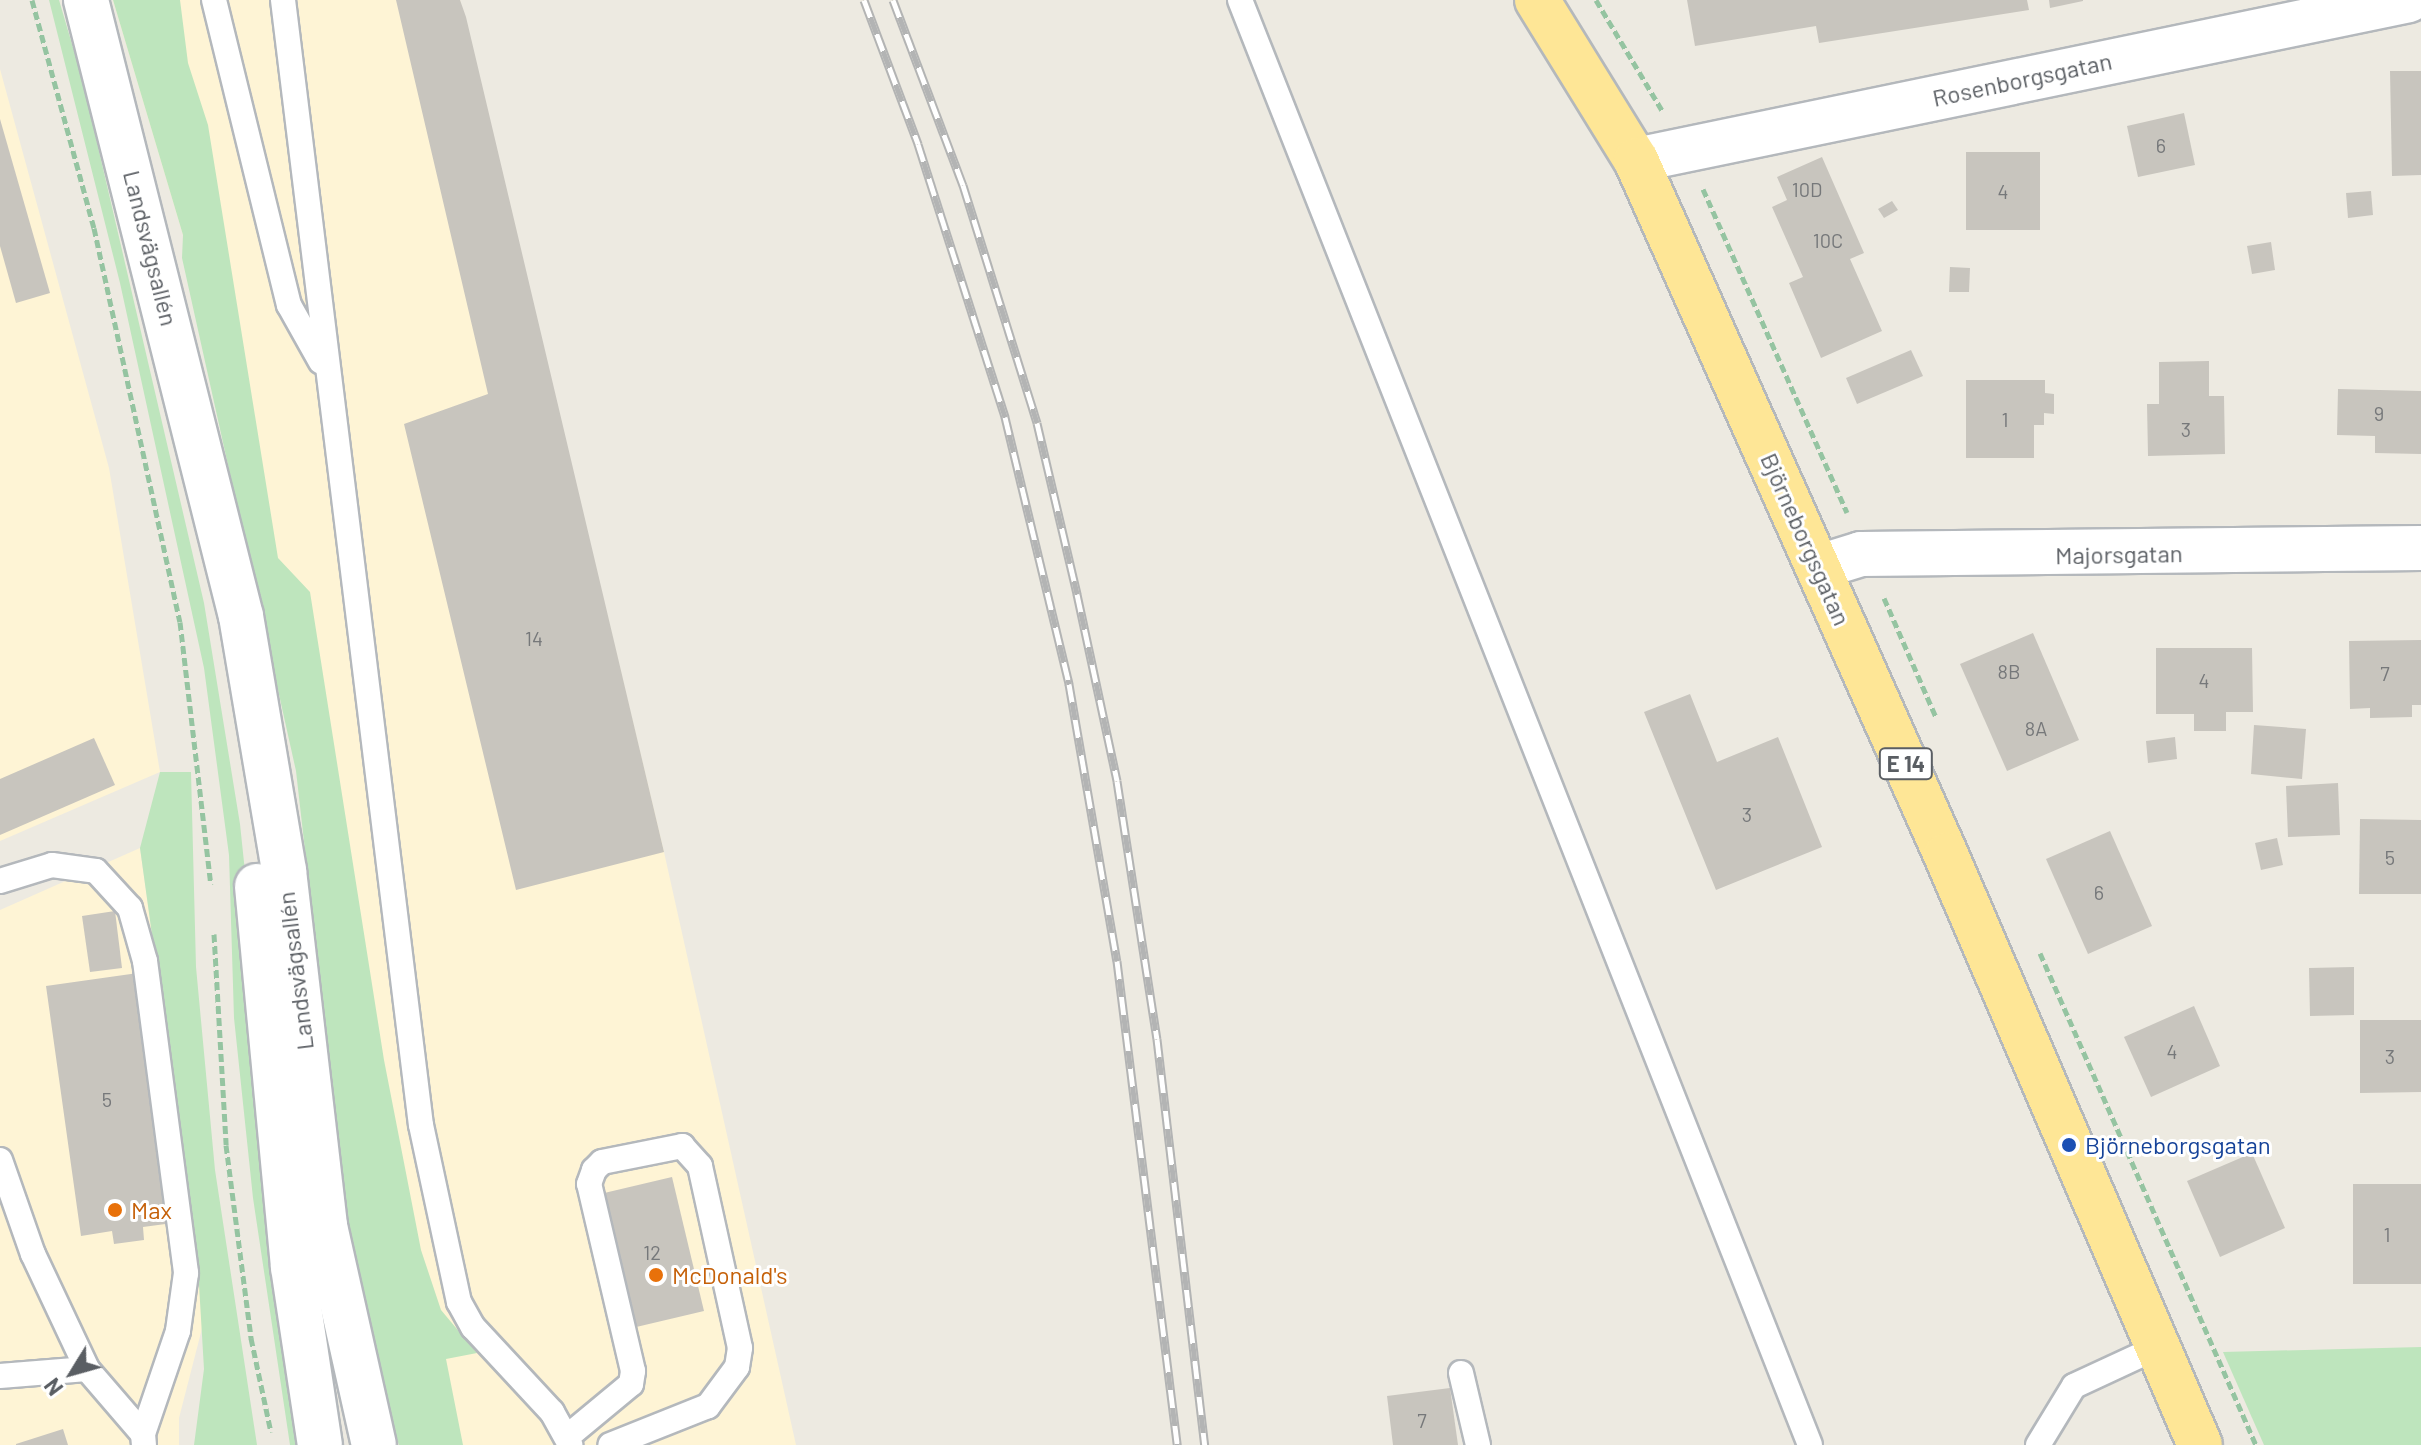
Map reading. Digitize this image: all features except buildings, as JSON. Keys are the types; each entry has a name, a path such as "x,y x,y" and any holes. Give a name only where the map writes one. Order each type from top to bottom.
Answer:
{"highway":[{"name":"Björneborgsgatan","path":"1537,0 1636,160 1819,567 2200,1445"}],"main road":[{"name":"Landsvägsallén","path":"86,0 241,616 284,871 325,1226 374,1445"},
{"name":"Rosenborgsgatan","path":"1636,160 2409,0"},
{"name":"Landsvägsallén","path":"212,498 256,875 293,1267 320,1445"},
{"name":"Majorsgatan","path":"1819,567 1861,554 2421,548"}],"lane":[{"path":"214,0 289,305 328,375"},
{"path":"283,0 421,1125 459,1302 473,1327 552,1412 568,1441 631,1384 633,1371 589,1184 594,1170 602,1162 682,1146 700,1166 740,1348 737,1367 708,1406 610,1445"},
{"path":"1240,0 1810,1445"},
{"path":"0,881 52,865 96,871 130,908 145,961 186,1273 178,1331 143,1439"},
{"path":"0,1160 33,1254 87,1369 143,1439"},
{"path":"2038,1445 2074,1386 2156,1348"},
{"path":"0,1376 87,1369"},
{"path":"1461,1373 1478,1445"}],"path":[{"path":"32,0 94,228 180,622 207,815 212,897"},
{"path":"1596,0 1622,44"},
{"path":"214,928 226,1145 251,1338 273,1442"}],"shaded area":[{"path":"113,0 460,0 664,852 796,1445 417,1445 377,1145 183,235"},
{"path":"0,69 109,468 160,772 0,841"},
{"path":"140,848 206,1313 179,1418 179,1445 0,1445 0,910"}],"green space":[{"path":"49,0 59,0 82,78 204,603 240,824 305,1445 290,1445 253,1198 234,1018 229,855 204,668 120,283"},
{"path":"113,0 180,0 188,63 208,125 278,558 310,592 384,1060 421,1250 441,1310 477,1353 446,1359 463,1445 399,1445 359,1326 296,771 182,258 183,235"},
{"path":"160,772 191,772 196,967 215,1170 257,1445 194,1445 204,1369 198,1268 140,848"},
{"path":"2421,1347 2421,1445 2264,1445 2223,1352"}],"railway":[{"path":"864,0 918,144 1005,417 1069,684 1117,961 1177,1445"},
{"path":"893,0 963,185 1037,423 1077,594 1117,781 1157,1039 1205,1445"}],"place":[{"name":"Björneborgsgatan","path":"2069,1145"},
{"name":"Max","path":"115,1210"},
{"name":"McDonald's","path":"656,1275"}]}
